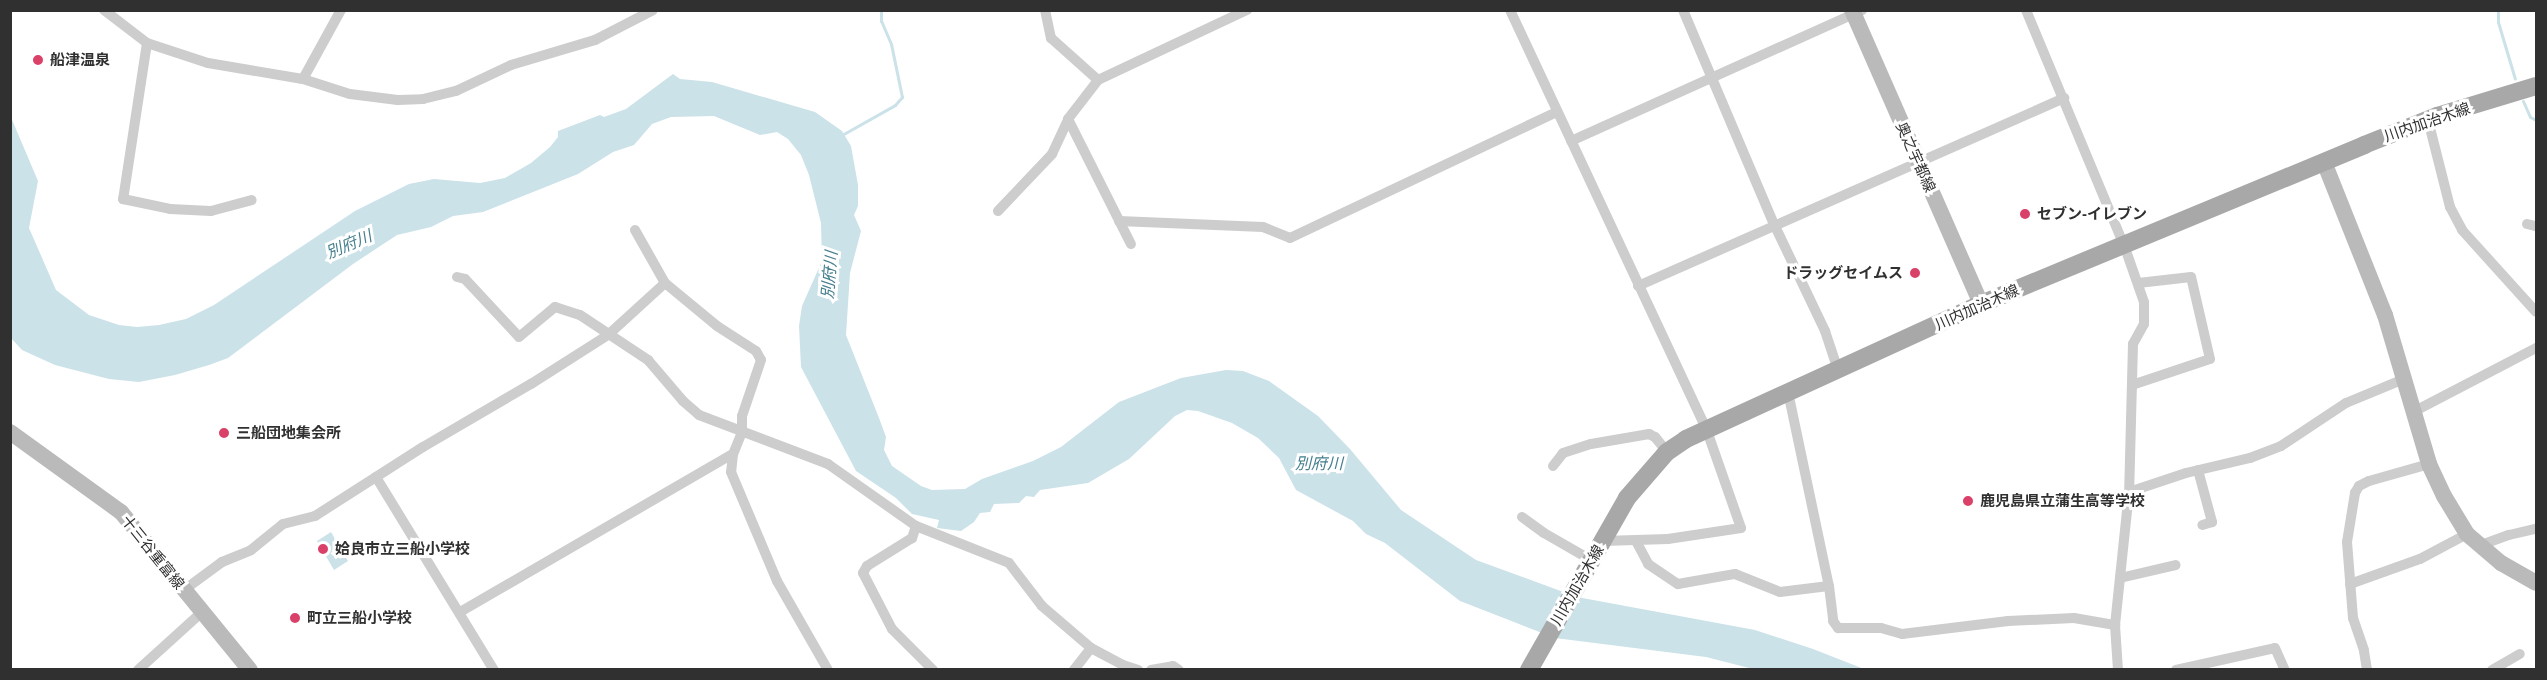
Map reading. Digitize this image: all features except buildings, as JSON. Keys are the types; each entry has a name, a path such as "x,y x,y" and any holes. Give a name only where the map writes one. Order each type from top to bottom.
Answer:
{"main road":[{"name":"川内加治木線","path":"1529,669 1627,498 1667,452 1706,428 1981,304 2324,162 2428,120 2536,87"}],"street":[{"path":"104,10 147,43 208,63 303,79 372,97 423,99 456,91 511,64 595,40 653,10"},
{"path":"303,79 341,10"},
{"path":"1045,10 1051,38 1098,80"},
{"path":"998,211 1052,154 1068,119 1098,80 1247,10"},
{"path":"1510,10 1706,428 1741,528 1668,539 1603,541"},
{"path":"1683,10 1774,224 1825,331 1838,370"},
{"path":"2026,10 2124,245 2144,303 2144,324 2133,344 2129,492 2115,625 2118,669"},
{"path":"1570,141 1856,12"},
{"name":"奥之宇都線","path":"1856,12 1918,162 1981,304"},
{"path":"147,43 123,199 170,209 211,211 252,200"},
{"path":"1638,286 1774,224 2064,98"},
{"path":"1119,221 1263,227 1290,238 1557,112"},
{"path":"1068,119 1131,244"},
{"path":"2428,120 2450,207 2462,230 2536,312"},
{"path":"2324,162 2385,315 2429,464 2444,496 2467,534 2501,563 2535,579"},
{"path":"635,230 665,283 717,326 756,351 761,360 742,416 742,432 733,454 731,472 777,581 828,669"},
{"path":"457,277 465,279 519,337 555,306 580,315 648,360 683,402 699,415 828,464 916,526 1009,563 1042,606 1091,648 1123,665 1138,669"},
{"path":"2132,385 2210,359 2192,277 2138,283"},
{"path":"184,590 222,562 252,550 283,524 315,516 608,335 665,283"},
{"path":"2413,412 2536,348"},
{"path":"2129,492 2198,470 2250,458 2282,446 2346,403 2404,379"},
{"path":"1788,392 1829,586 1833,621 1838,628 1846,630 1881,628 1902,634 2007,621 2074,618 2115,625"},
{"name":"十三谷重富線","path":"10,432 121,512 250,669"},
{"path":"1553,466 1563,453 1591,444 1649,434 1655,437 1667,452"},
{"path":"460,612 733,454"},
{"path":"2367,669 2353,618 2347,542 2355,493 2359,486 2429,464"},
{"path":"2198,470 2212,522 2202,525"},
{"path":"376,477 494,669"},
{"path":"1522,517 1544,533 1591,560"},
{"path":"916,526 912,538 867,566 863,573 892,629 933,669"},
{"path":"2481,546 2509,534 2536,529"},
{"path":"2350,584 2420,559 2467,534"},
{"path":"1636,541 1648,564 1678,584 1735,574 1780,592 1829,586"},
{"path":"2120,578 2176,565"},
{"path":"138,669 202,612"},
{"path":"1074,669 1091,648"},
{"path":"2176,669 2195,668 2275,648 2285,669"},
{"path":"2492,669 2520,654"},
{"path":"1151,669 1173,666 1179,669"}],"water":[{"name":"別府川","path":"673,74 680,79 712,82 815,112 842,131 851,146 858,185 858,206 854,215 861,231 850,273 846,335 886,437 884,450 892,466 921,486 932,490 965,489 982,479 1033,461 1061,447 1119,402 1181,378 1226,370 1243,371 1269,381 1318,416 1350,449 1401,510 1476,560 1577,597 1755,630 1864,669 1753,669 1706,657 1555,638 1460,601 1385,543 1366,534 1353,521 1296,490 1279,458 1258,438 1232,423 1198,411 1187,410 1175,416 1129,459 1088,483 1040,490 1034,497 1026,496 1019,503 994,504 990,512 980,513 974,522 961,531 937,528 939,520 912,514 896,498 856,471 801,367 799,326 802,306 822,261 821,223 809,175 801,155 788,139 777,132 760,135 714,116 671,117 652,124 634,145 613,152 578,174 483,212 453,216 431,227 397,235 353,264 228,358 209,365 139,382 109,379 55,365 22,350 11,338 10,115 38,181 29,228 56,290 89,315 119,325 137,327 186,319 214,305 355,211 409,184 434,179 480,183 505,178 531,163 550,147 558,137 558,131 600,115 604,117 626,109"},
{"path":"331,532 348,561 334,570 317,541"}],"waterway":[{"path":"840,136 895,105 902,97 891,44 881,21 881,10"},
{"path":"2498,10 2498,22 2515,79"},
{"path":"2523,101 2530,117 2536,120"}],"place":[{"name":"船津温泉","path":"38,60"},
{"name":"セブン-イレブン","path":"2025,214"},
{"name":"ドラッグセイムス","path":"1915,273"},
{"name":"三船団地集会所","path":"224,433"},
{"name":"鹿児島県立蒲生高等学校","path":"1968,501"},
{"name":"姶良市立三船小学校","path":"323,549"},
{"name":"町立三船小学校","path":"295,618"}]}
